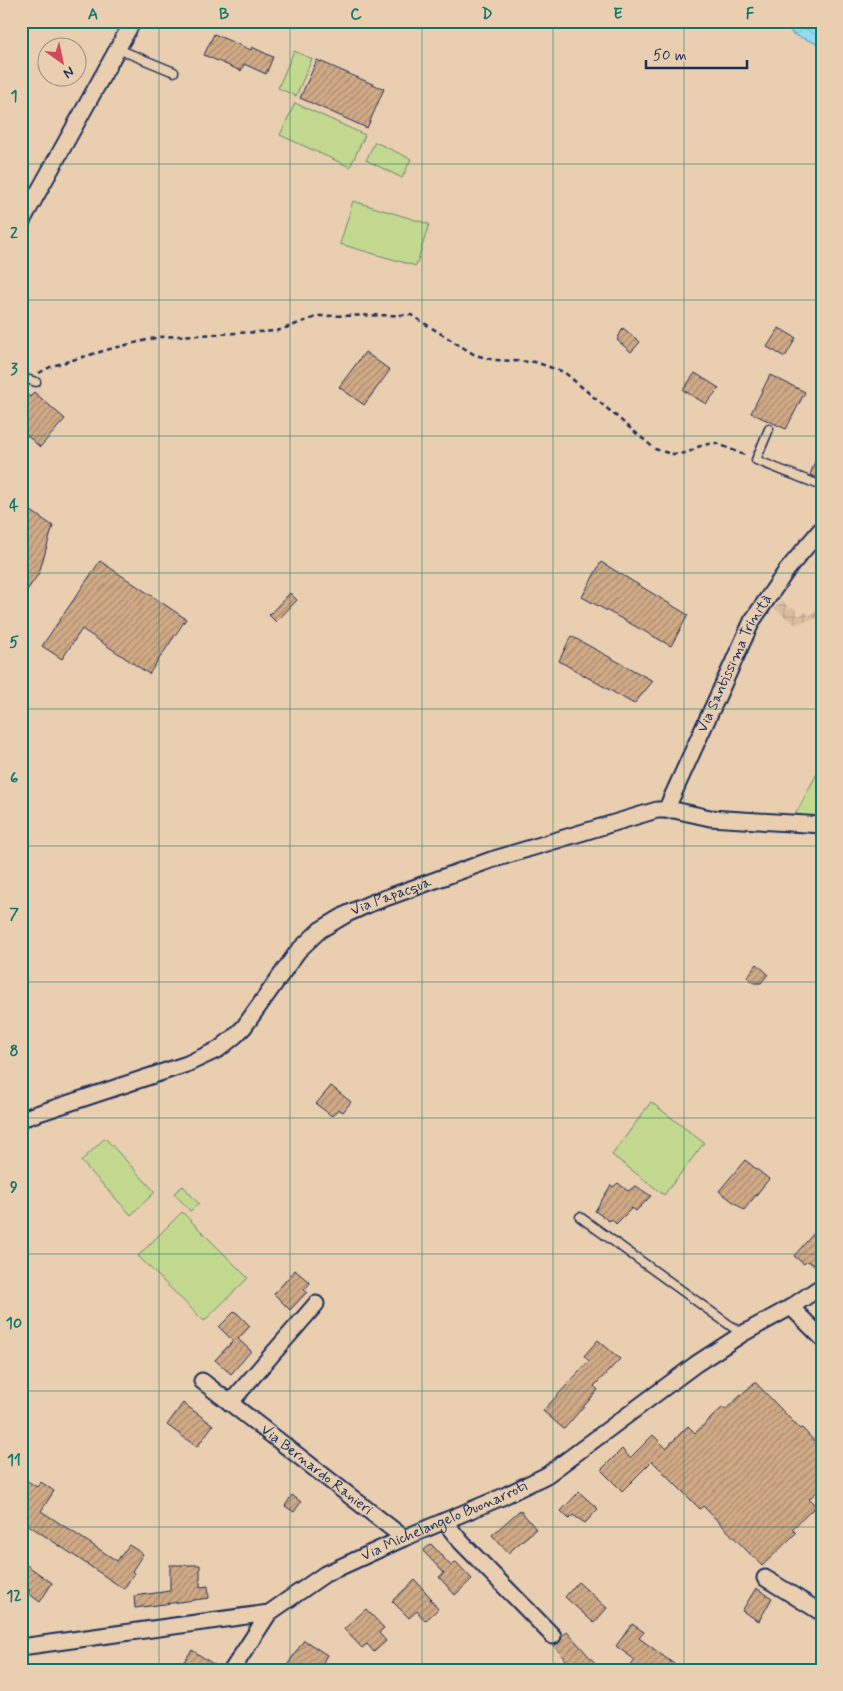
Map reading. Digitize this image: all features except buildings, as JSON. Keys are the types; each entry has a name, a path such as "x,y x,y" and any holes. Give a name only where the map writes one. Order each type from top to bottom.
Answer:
{"street":[{"path":"21,222 133,21"},
{"name":"Via Santissima Trinità","path":"666,810 752,621 787,570 822,528"},
{"name":"Via Papacqua","path":"21,1119 187,1064 219,1049 244,1027 298,951 320,930 346,914 369,904 491,860 644,813 666,810 710,818 822,825"},
{"name":"Via Michelangelo Buonarroti","path":"21,1647 269,1613 325,1574 502,1497 547,1475 696,1364 742,1334 791,1307 822,1286"},
{"path":"230,1403 316,1304"},
{"path":"791,1307 822,1338"},
{"name":"Via Bernardo Ranieri","path":"202,1380 404,1538"},
{"path":"444,1521 461,1542 553,1636"},
{"path":"766,1578 822,1613"},
{"path":"233,1669 269,1613"}],"lane":[{"path":"118,48 174,72"},
{"path":"24,379 36,382"},
{"path":"769,429 756,460 822,486"},
{"path":"580,1217 742,1334"}],"path":[{"path":"24,379 52,366 159,337 277,331 319,316 411,315 475,355 494,360 535,362 564,372 655,449 671,454 687,453 702,445 716,443 756,460"}],"shaded area":[{"path":"783,601 789,609 793,607 799,616 806,612 809,616 822,607 822,617 794,624 774,608"}],"green space":[{"path":"294,51 312,59 296,96 278,88"},
{"path":"295,103 365,135 350,167 280,135"},
{"path":"375,142 411,159 402,178 366,160"},
{"path":"353,201 429,224 416,266 340,244"},
{"path":"822,764 822,820 794,817"},
{"path":"651,1102 704,1143 664,1195 612,1155"},
{"path":"105,1138 155,1192 131,1215 81,1161"},
{"path":"183,1186 199,1204 190,1211 174,1193"},
{"path":"182,1212 248,1278 204,1321 138,1256"}],"water":[{"path":"777,21 815,21 821,26 822,41 818,44 792,34 787,23"}]}
